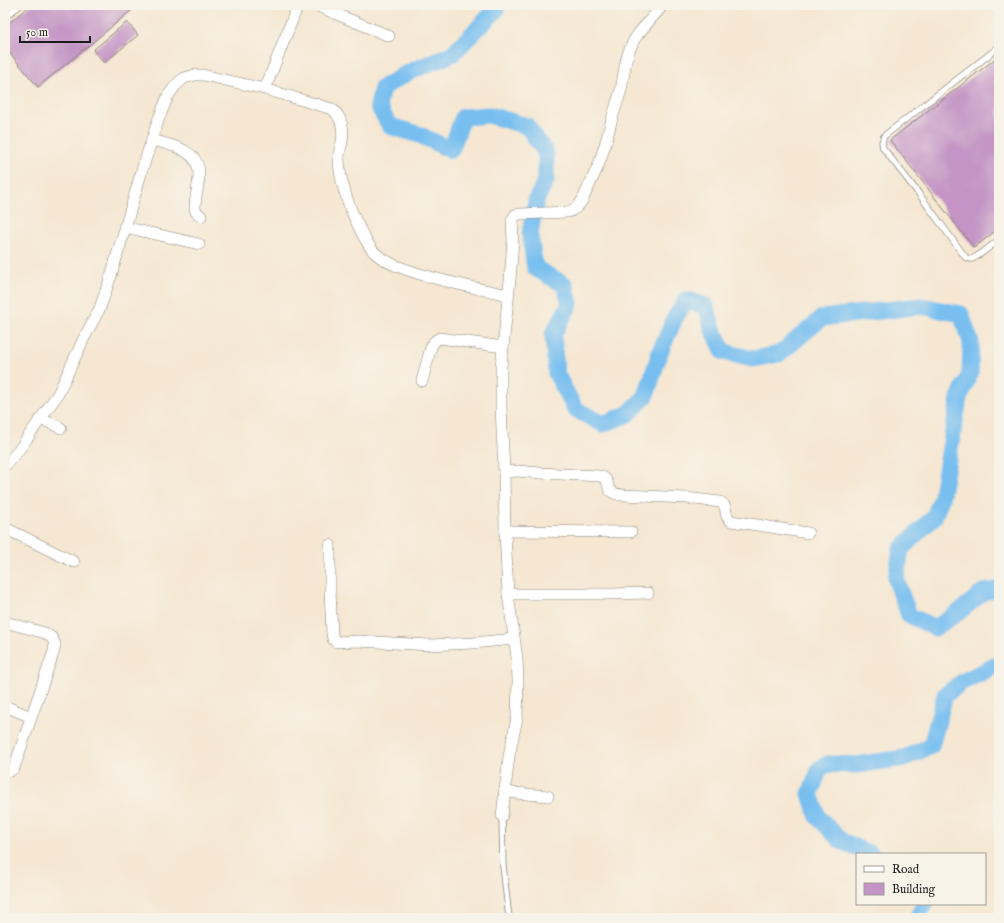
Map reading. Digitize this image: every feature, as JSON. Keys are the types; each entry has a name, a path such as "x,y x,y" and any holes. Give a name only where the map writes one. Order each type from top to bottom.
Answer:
{"street":[{"path":"265,89 298,5"},
{"path":"315,5 389,36"},
{"path":"502,816 509,756 517,718 518,680 517,658 508,594 501,407 501,367 509,295 513,240 512,220 515,215 520,214 572,211 583,199 599,164 621,90 629,51 638,34 662,5"},
{"path":"5,466 21,447 58,394 84,338 100,308 159,118 168,96 176,85 184,78 194,75 203,76 265,89 332,109 338,114 341,120 342,141 339,156 342,185 354,216 369,246 375,253 395,266 435,279 509,295"},
{"path":"152,140 176,147 189,154 196,161 199,173 194,208 201,216"},
{"path":"124,227 199,244"},
{"path":"422,381 432,344 437,339 440,338 503,347"},
{"path":"41,419 61,428"},
{"path":"504,472 518,471 600,476 605,478 609,489 614,494 686,498 720,502 725,505 728,520 808,533"},
{"path":"5,528 74,562"},
{"path":"505,532 631,532"},
{"path":"330,545 332,634 333,639 336,642 358,641 430,645 514,639"},
{"path":"508,594 648,593"},
{"path":"5,622 45,633 52,638 55,644 54,651 14,768 10,771 5,771"},
{"path":"5,706 32,717"},
{"path":"504,792 548,796"}],"lane":[{"path":"5,17 20,5"},
{"path":"999,48 884,136 882,142 883,148 966,258 972,259 999,240"},
{"path":"502,816 503,866 509,918"}],"building":[{"path":"31,5 138,5 38,87 5,47 5,26"},
{"path":"127,22 138,35 104,63 93,50"},
{"path":"999,56 999,228 974,248 890,140"}],"waterway":[{"path":"498,5 495,11 452,54 409,72 382,88 378,106 390,126 420,135 451,150 463,117 489,115 527,126 546,153 546,180 536,200 530,234 535,268 565,285 570,304 553,334 556,373 575,409 603,424 628,414 646,396 660,352 674,320 686,300 706,306 712,327 724,352 753,359 779,354 822,318 921,306 961,314 971,342 970,374 959,398 941,499 934,517 901,549 896,580 909,615 935,628 959,612 983,592 999,589"},
{"path":"869,853 841,841 818,817 810,794 820,768 828,764 856,765 904,758 931,746 945,695 962,682 999,664"},
{"path":"917,918 924,905"}]}
